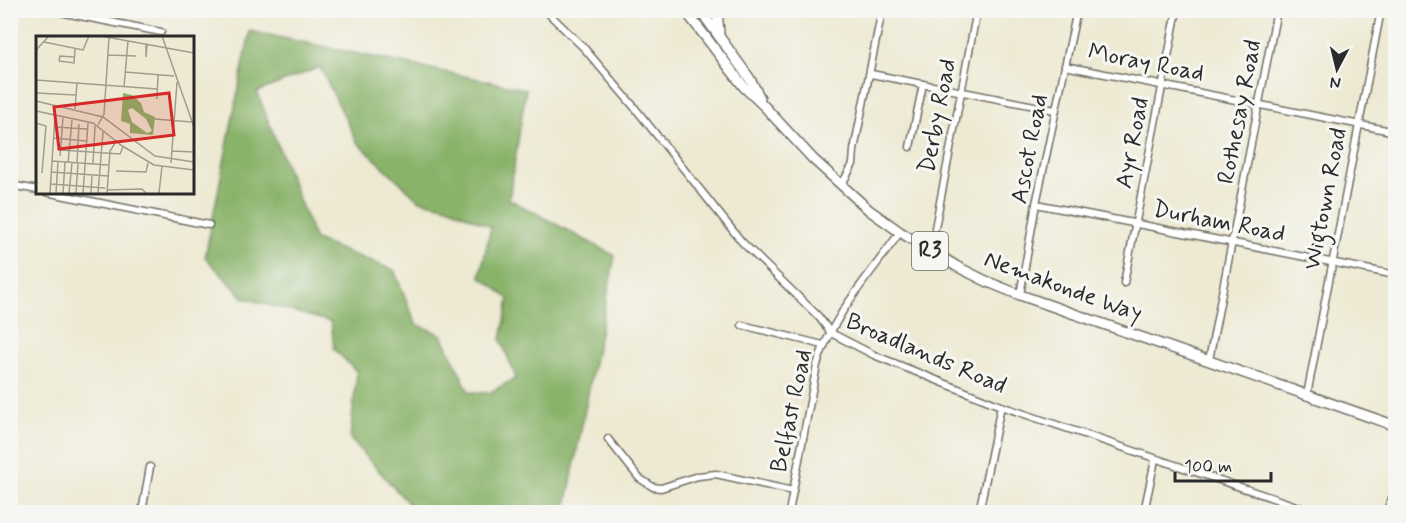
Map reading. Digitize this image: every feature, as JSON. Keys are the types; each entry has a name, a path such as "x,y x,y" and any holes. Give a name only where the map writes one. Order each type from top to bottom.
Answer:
{"highway":[{"name":"Nemakonde Way","path":"685,10 739,81 841,186 900,232 968,273 1020,295 1395,426"},
{"name":"Nemakonde Way","path":"700,10 750,79 764,106"},
{"path":"715,10 717,11 719,34"}],"street":[{"path":"50,10 161,32"},
{"name":"Broadlands Road","path":"545,10 599,65 742,242 818,316 831,333 874,355 1001,406 1296,510 1314,513"},
{"path":"841,186 852,164 882,10"},
{"name":"Derby Road","path":"935,228 977,10"},
{"name":"Ascot Road","path":"1020,295 1036,204 1077,10"},
{"name":"Ayr Road","path":"1124,283 1177,10"},
{"name":"Rothesay Road","path":"1209,360 1277,10"},
{"name":"Wigtown Road","path":"1307,395 1381,10"},
{"name":"Moray Road","path":"1065,66 1395,132"},
{"path":"871,74 1055,110"},
{"path":"910,147 923,84"},
{"path":"10,185 36,190"},
{"path":"56,194 208,225"},
{"name":"Durham Road","path":"1036,204 1395,275"},
{"name":"Belfast Road","path":"789,513 817,365 823,345 840,316 900,232"},
{"path":"742,325 823,345"},
{"path":"979,513 1001,406"},
{"path":"608,439 639,478 653,487 661,488 698,476 716,474 793,491"},
{"path":"1144,513 1155,460"},
{"path":"142,513 150,467"},
{"path":"1386,513 1395,489"}],"green space":[{"path":"250,31 526,89 509,199 615,256 565,512 416,512 350,439 357,372 334,349 331,322 244,298 205,257","holes":["320,67 357,142 419,200 448,207 491,227 480,276 509,299 501,340 516,378 489,393 469,392 442,335 416,324 394,270 315,240 257,92"]}]}
